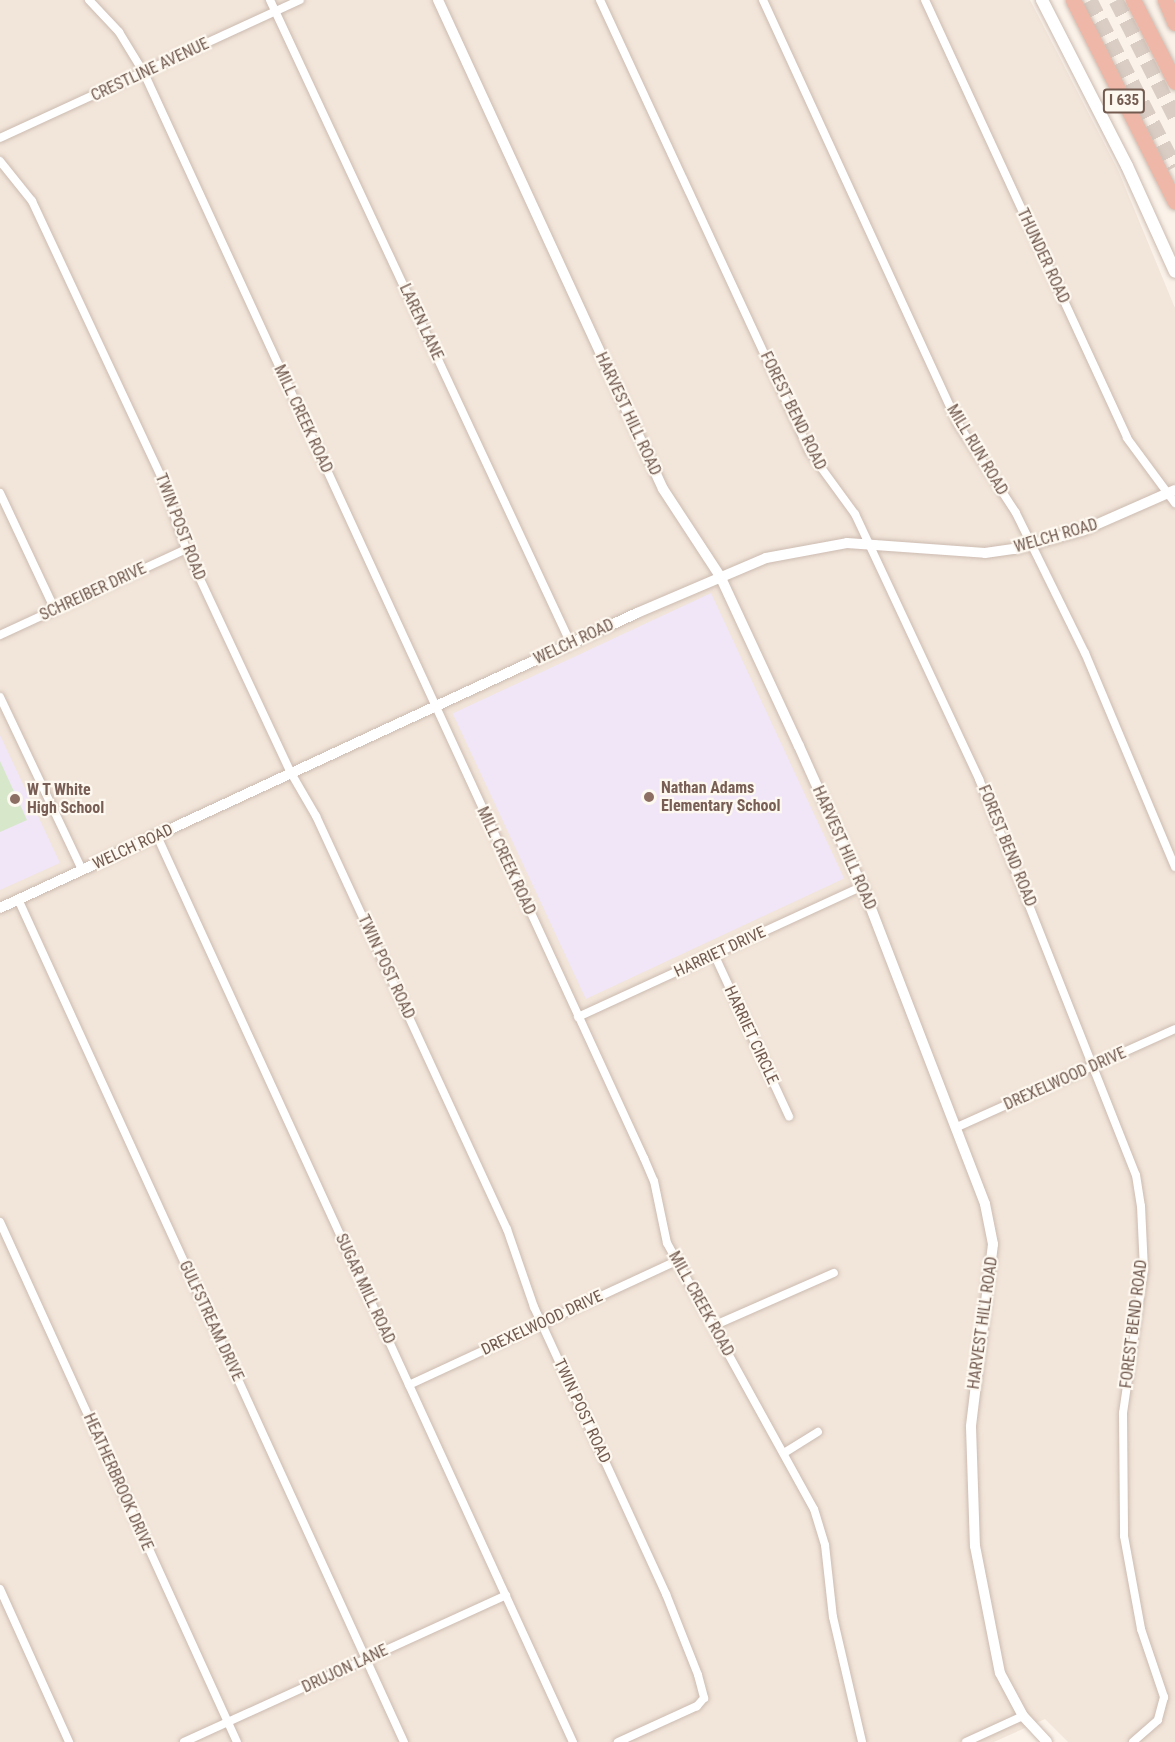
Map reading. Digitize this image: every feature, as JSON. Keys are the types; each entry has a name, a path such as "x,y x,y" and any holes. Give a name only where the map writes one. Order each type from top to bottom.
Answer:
{"highway":[{"name":"I 635","path":"1073,0 1175,202"},
{"path":"1133,0 1175,82"},
{"path":"1165,0 1175,23"}],"main road":[{"path":"1042,0 1142,196 1175,272"}],"street":[{"name":"MILL CREEK ROAD","path":"89,0 119,32 144,73 654,1181 661,1224 676,1261 784,1453 820,1526 833,1617 862,1742"},
{"name":"LAREN LANE","path":"270,0 571,644"},
{"name":"CRESTLINE AVENUE","path":"0,138 300,0"},
{"name":"HARVEST HILL ROAD","path":"438,0 663,489 720,576 863,886 985,1204 993,1244 971,1427 975,1546 1000,1673 1023,1716 1047,1742"},
{"name":"FOREST BEND ROAD","path":"600,0 809,451 850,507 870,544 999,824 1095,1065 1136,1175 1143,1230 1144,1269 1123,1413 1124,1526 1133,1591 1164,1697 1163,1709 1158,1720 1133,1742"},
{"name":"MILL RUN ROAD","path":"763,0 958,423 1033,545 1084,653 1175,867"},
{"name":"THUNDER ROAD","path":"925,0 1127,438 1173,496"},
{"name":"TWIN POST ROAD","path":"0,161 32,201 59,255 161,476 186,549 291,773 316,816 507,1229 541,1322 666,1594 703,1689 704,1698 697,1706 618,1742"},
{"path":"0,493 55,610"},
{"name":"WELCH ROAD","path":"0,908 720,576 790,551 870,544 985,553 1033,545 1084,530 1173,496"},
{"name":"SCHREIBER DRIVE","path":"0,635 186,549"},
{"path":"0,697 82,870"},
{"name":"SUGAR MILL ROAD","path":"157,836 573,1742"},
{"name":"HARRIET DRIVE","path":"578,1017 863,886"},
{"name":"GULFSTREAM DRIVE","path":"18,899 404,1742"},
{"name":"HARRIET CIRCLE","path":"714,954 789,1116"},
{"name":"DREXELWOOD DRIVE","path":"955,1128 1175,1029"},
{"name":"HEATHERBROOK DRIVE","path":"0,1222 237,1742"},
{"name":"DREXELWOOD DRIVE","path":"409,1385 676,1261"},
{"path":"713,1326 834,1273"},
{"path":"784,1453 818,1432"},
{"path":"0,1588 69,1742"},
{"name":"DRUJON LANE","path":"184,1742 506,1595"},
{"path":"966,1742 1023,1716"}],"shaded area":[{"path":"0,0 1030,0 1118,170 1175,308 1175,1742 1068,1742 1045,1719 994,1742 0,1742"},
{"name":"Nathan Adams Elementary School","path":"711,593 844,878 586,999 453,713"},
{"name":"W T White High School","path":"0,735 60,863 0,890"}],"green space":[{"path":"0,761 27,820 0,832"}],"tunnel":[{"path":"1090,0 1175,167"},
{"path":"1116,0 1175,117"}],"place":[{"name":"Nathan Adams Elementary School","path":"649,797"},
{"name":"W T White High School","path":"15,799"}]}
